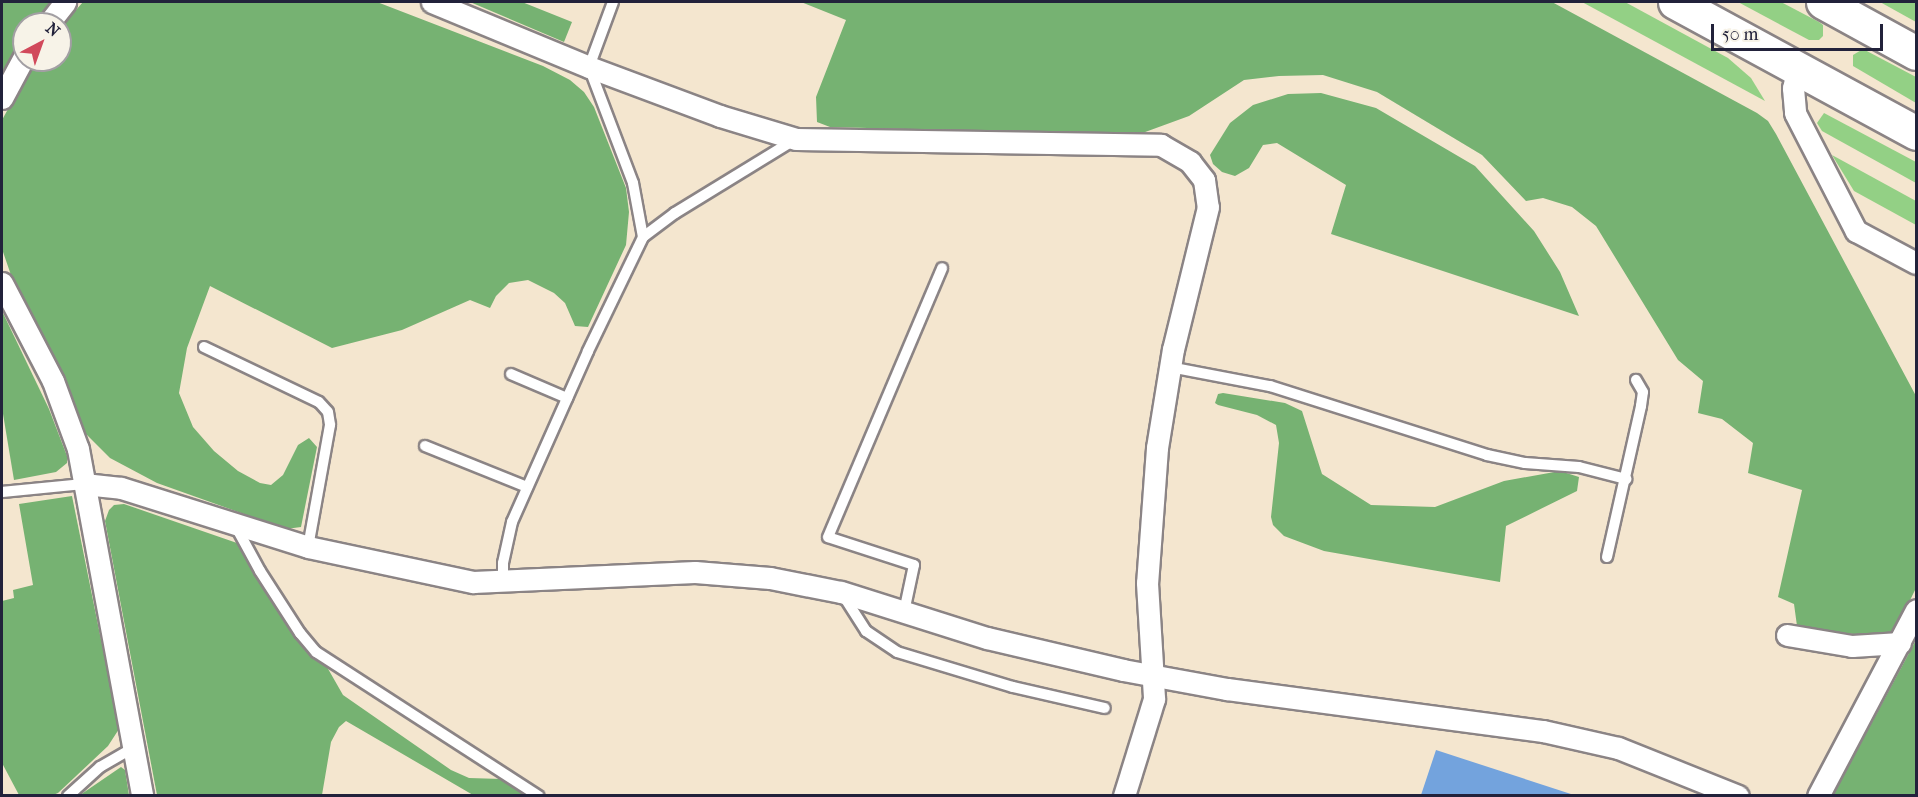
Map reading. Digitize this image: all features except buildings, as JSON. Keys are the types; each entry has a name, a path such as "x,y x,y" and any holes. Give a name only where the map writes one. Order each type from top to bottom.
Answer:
{"highway":[{"path":"1675,2 1917,133"},
{"path":"1823,2 1917,53"}],"street":[{"path":"432,2 454,6 588,66 720,116 796,139 1161,145 1190,162 1204,180 1208,207 1170,367 1157,448 1147,583 1154,699 1124,795"},
{"path":"1798,69 1793,88 1795,113 1856,231 1917,263"},
{"path":"2,98 16,72"},
{"path":"2,283 53,381 78,449 142,795"},
{"path":"84,484 121,488 308,547 473,582 695,572 770,578 842,592 987,638 1154,675 1227,689 1543,731 1618,748 1738,795"},
{"path":"1818,795 1917,610"},
{"path":"1787,635 1852,646 1900,643"}],"lane":[{"path":"613,2 588,66 633,183 643,237"},
{"path":"502,582 507,535 567,398 643,237 675,213 796,139"},
{"path":"904,612 914,565 828,537 942,268"},
{"path":"204,347 319,402 328,412 330,425 308,547"},
{"path":"1170,367 1270,386 1487,455 1525,463 1579,467 1626,479"},
{"path":"511,374 567,398"},
{"path":"1607,557 1641,406 1643,392 1636,380"},
{"path":"425,446 527,487"},
{"path":"2,492 84,484"},
{"path":"235,525 260,571 300,633 316,652 539,795"},
{"path":"842,592 866,631 897,652 1013,687 1105,708"},
{"path":"68,795 100,767 133,748"}],"green space":[{"path":"2,2 51,2 44,12 12,12 12,61 2,76"},
{"path":"83,2 377,2 543,66 570,80 584,92 594,107 626,188 629,212 626,245 588,327 575,326 565,303 554,293 528,280 509,283 496,296 490,308 470,300 402,330 332,348 210,286 187,348 179,393 193,427 214,451 238,471 260,483 271,485 283,475 298,445 309,438 317,447 301,527 286,529 157,483 110,458 84,432 64,375 12,278 2,249 2,120 28,72 72,72 72,14"},
{"path":"470,2 522,2 572,22 564,42"},
{"path":"801,2 1552,2 1757,113 1768,121 1776,134 1916,396 1916,588 1896,629 1888,635 1853,634 1797,626 1794,604 1778,597 1802,490 1748,473 1753,443 1722,419 1698,413 1703,381 1678,360 1596,226 1572,207 1543,198 1526,201 1482,155 1377,92 1323,75 1244,80 1189,116 1137,135 830,127 817,122 816,97 846,20"},
{"path":"1582,2 1625,2 1728,58 1751,78 1765,101"},
{"path":"1738,2 1781,2 1823,25 1823,36 1819,40 1809,40"},
{"path":"1880,2 1916,2 1916,22"},
{"path":"1863,49 1916,77 1916,103 1853,66 1853,55"},
{"path":"1321,93 1376,108 1475,166 1534,231 1560,272 1579,316 1331,234 1346,185 1277,143 1263,145 1249,168 1235,176 1222,172 1213,164 1210,155 1230,123 1253,105 1288,94"},
{"path":"1824,113 1916,162 1916,183 1822,131 1817,123"},
{"path":"1832,155 1916,201 1916,225 1854,191"},
{"path":"2,311 49,409 67,456 67,463 56,472 14,480 2,408"},
{"path":"1218,394 1285,403 1302,411 1322,474 1371,505 1435,507 1504,481 1560,471 1579,477 1577,491 1506,526 1500,582 1324,551 1284,536 1273,525 1271,517 1279,443 1276,425 1257,415 1218,405 1215,403"},
{"path":"72,496 119,729 108,746 58,793 19,795 2,763 2,601 14,598 13,590 33,585 19,504"},
{"path":"124,504 237,543 296,636 327,667 343,695 451,770 469,778 502,779 529,795 473,795 346,721 339,727 331,742 322,795 157,795 105,521 109,510 114,505"},
{"path":"1916,640 1916,795 1833,795"},
{"path":"121,767 125,770 129,795 80,795"}],"water":[{"path":"1436,750 1574,795 1421,795"}]}
